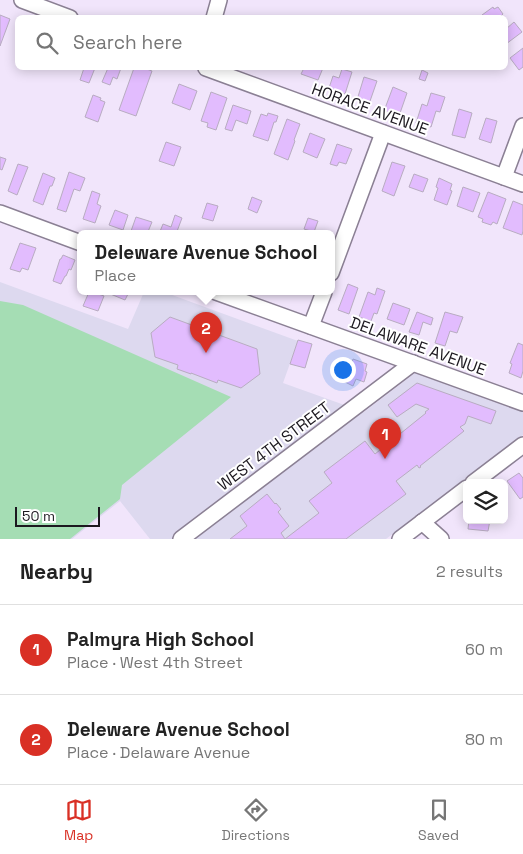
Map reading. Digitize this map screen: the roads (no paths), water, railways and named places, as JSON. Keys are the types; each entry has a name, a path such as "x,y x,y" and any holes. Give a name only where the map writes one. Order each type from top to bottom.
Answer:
{"street":[{"path":"22,0 62,15"},
{"path":"215,15 219,0"},
{"name":"HORACE AVENUE","path":"211,70 523,184"},
{"path":"504,177 523,126"},
{"path":"335,262 383,133"},
{"path":"0,213 77,242"},
{"name":"DELAWARE AVENUE","path":"224,295 523,403"},
{"path":"311,326 323,295"},
{"name":"WEST 4TH STREET","path":"180,539 413,363"},
{"path":"479,479 523,445"},
{"path":"400,539 463,491"},
{"path":"422,522 441,539"}],"place":[{"name":"Deleware Avenue School","path":"206,353"},
{"name":"Palmyra High School","path":"385,459"}]}
